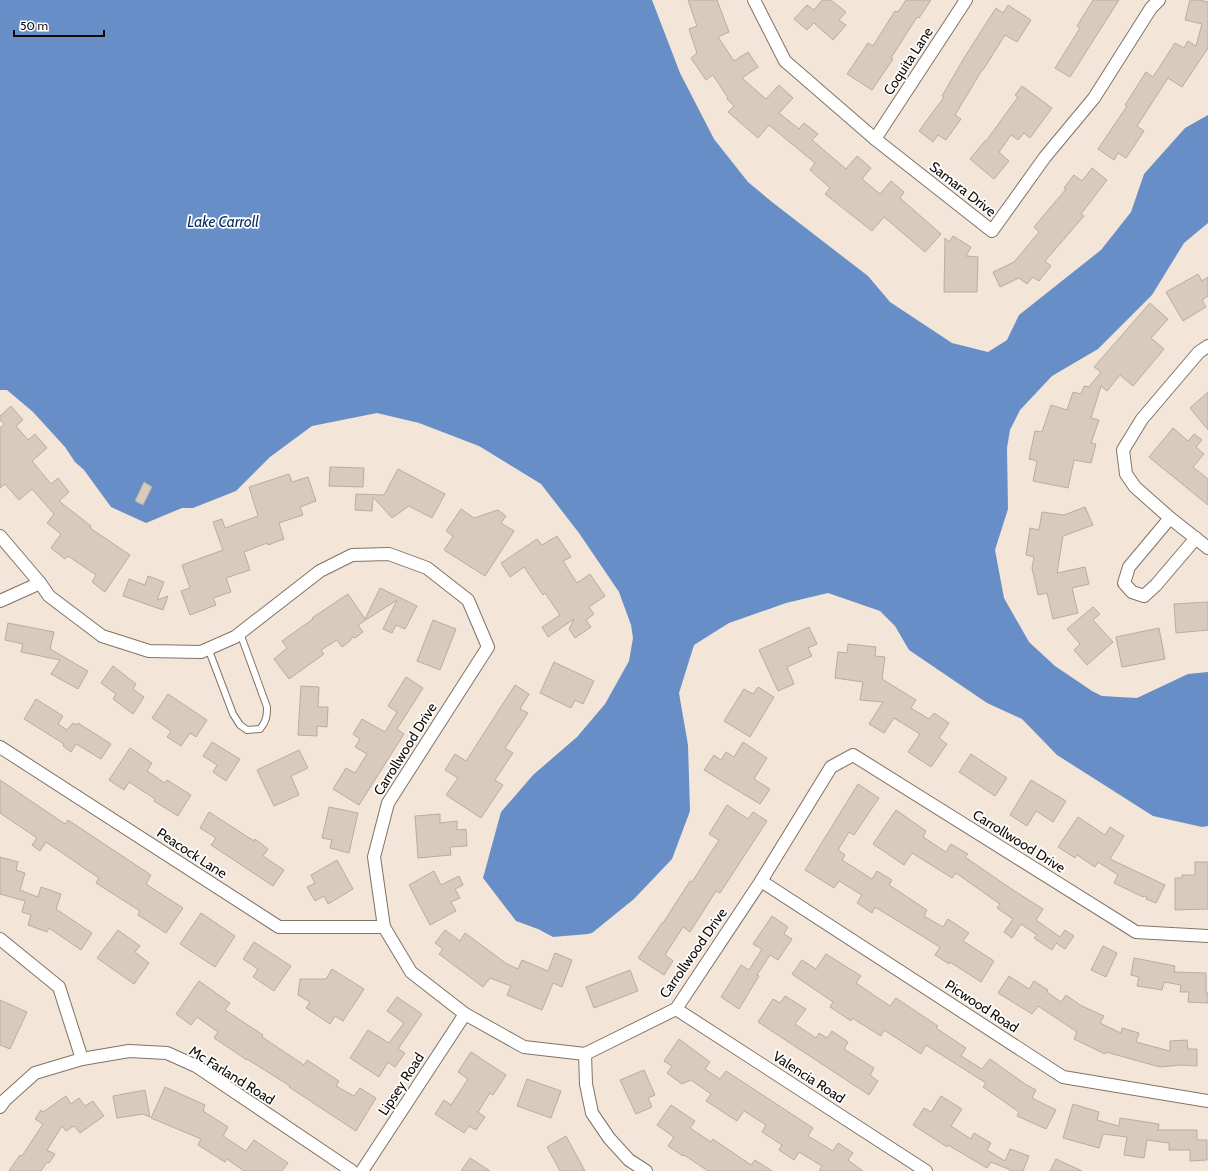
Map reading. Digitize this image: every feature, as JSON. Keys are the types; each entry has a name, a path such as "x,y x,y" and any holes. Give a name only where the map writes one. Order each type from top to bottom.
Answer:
{"street":[{"name":"Samara Drive","path":"754,0 785,62 875,139 992,231 1045,157 1094,98 1151,8 1159,0"},
{"name":"Coquita Lane","path":"875,139 966,0"},
{"path":"1208,346 1199,352 1142,419 1122,450 1126,474 1135,487 1170,518 1208,548"},
{"path":"1170,518 1129,567 1124,583 1132,592 1144,596 1156,585 1196,538"},
{"name":"Carrollwood Drive","path":"0,536 40,583 49,596 102,636 149,651 201,652 235,637 320,571 352,555 389,554 427,568 468,600 488,647 388,803 374,857 384,927 411,972 465,1014 524,1047 585,1054 676,1009 761,881 831,767 853,755 1136,932 1208,936"},
{"path":"0,601 40,583"},
{"name":"Peacock Lane","path":"0,747 279,927 384,927"},
{"name":"Picwood Road","path":"761,881 1063,1077 1208,1101"},
{"path":"0,939 59,986 82,1059"},
{"name":"Valencia Road","path":"676,1009 926,1171"},
{"name":"Lipsey Road","path":"362,1171 465,1014"},
{"name":"Mc Farland Road","path":"0,1107 5,1100 35,1073 82,1059 129,1051 167,1053 196,1066 352,1171"},
{"path":"585,1054 586,1084 592,1113 609,1138 628,1160 646,1171"}],"lane":[{"path":"208,648 233,714 240,725 247,730 260,729 265,724 267,707 240,634"}],"water":[{"name":"Lake Carroll","path":"0,0 652,0 680,73 714,139 748,182 868,276 890,302 952,343 988,352 1007,340 1019,315 1101,250 1131,212 1144,174 1185,128 1208,115 1208,223 1184,243 1152,295 1098,349 1052,376 1020,410 1010,430 1007,448 1008,509 995,550 1004,598 1029,642 1055,666 1092,691 1102,696 1137,698 1188,674 1208,672 1208,826 1202,827 1153,816 1057,755 1022,719 987,703 909,650 895,626 880,611 828,593 786,603 729,623 694,645 679,693 688,745 690,811 672,859 634,899 592,933 588,934 553,937 538,929 516,921 483,878 501,812 533,775 577,737 605,704 629,661 633,638 631,625 619,592 579,533 541,484 479,446 419,423 377,413 312,426 270,457 236,491 193,508 182,508 146,523 111,507 84,470 75,462 65,447 33,412 7,390 0,390"}],"building":[{"path":"688,0 717,0 729,32 718,37 734,61 748,52 758,67 742,78 766,99 779,85 793,98 779,113 799,129 804,123 818,134 812,140 846,169 857,156 871,168 862,179 880,194 891,181 904,192 900,198 941,234 925,252 884,217 872,231 825,194 830,188 810,170 815,163 769,125 758,138 728,112 734,106 727,99 728,98 713,75 706,80 691,58 697,53 689,29 697,26"},
{"path":"822,0 831,0 846,12 839,20 846,25 833,40 814,23 807,30 794,19 807,5 814,10"},
{"path":"906,0 931,0 919,18 917,17 891,58 893,59 872,90 847,74 868,43 873,46 895,11 898,12"},
{"path":"1093,0 1119,0 1070,77 1055,68 1080,28 1077,26"},
{"path":"1190,0 1208,2 1208,48 1182,87 1168,78 1137,126 1144,131 1126,158 1118,153 1114,160 1098,149 1127,106 1125,105 1146,72 1153,77 1175,43 1184,48 1188,41 1196,46 1202,24 1185,20"},
{"path":"1008,5 1031,20 1017,42 1005,35 955,115 961,119 946,140 938,135 933,142 919,131 944,97 942,96 964,58 996,8 1003,13"},
{"path":"1022,86 1052,108 1030,138 1024,133 1018,140 1011,135 999,152 1009,161 994,179 970,159 986,141 1018,97 1015,95"},
{"path":"1092,168 1107,180 1081,214 1084,216 1045,261 1051,266 1039,281 1033,277 1027,284 1019,278 1000,287 993,272 1014,262 1039,232 1034,227 1066,189 1064,188 1074,175 1082,181"},
{"path":"953,236 971,247 966,256 978,257 977,292 944,292 945,238 949,242"},
{"path":"1198,274 1202,281 1208,277 1208,296 1202,300 1206,307 1183,321 1166,292"},
{"path":"1150,303 1168,319 1151,338 1164,349 1133,386 1120,375 1107,391 1101,386 1091,418 1099,420 1091,443 1096,444 1091,463 1074,460 1068,488 1033,481 1037,461 1029,459 1035,431 1042,432 1051,405 1067,410 1073,392 1081,394 1084,386 1089,387 1101,372 1094,367"},
{"path":"1208,392 1208,430 1190,408"},
{"path":"11,406 23,420 16,426 28,440 35,434 47,448 32,461 51,484 58,478 69,492 59,501 91,526 90,528 130,555 105,592 92,582 96,575 68,556 65,559 51,548 61,534 47,523 54,514 32,489 19,500 5,484 0,488 0,428 4,424 0,420 0,416"},
{"path":"1173,428 1188,441 1194,434 1202,440 1196,447 1204,454 1193,467 1208,479 1208,505 1149,457"},
{"path":"330,467 364,468 363,487 329,486"},
{"path":"398,469 445,494 432,518 409,506 392,518 373,497 372,511 355,510 356,494 384,495"},
{"path":"289,474 292,482 308,477 316,501 300,507 303,515 279,523 284,539 268,545 267,543 244,552 250,570 226,578 231,592 213,598 216,605 190,615 181,591 190,588 182,565 223,550 213,522 222,519 225,528 258,516 249,487"},
{"path":"144,482 152,487 143,505 135,501"},
{"path":"1085,507 1093,525 1063,536 1057,573 1085,567 1089,584 1072,588 1078,613 1053,619 1047,593 1038,595 1032,568 1034,557 1026,555 1030,528 1039,530 1042,512 1064,515"},
{"path":"461,509 474,518 498,510 506,516 501,523 514,531 485,576 444,550 453,536 446,531"},
{"path":"557,536 571,557 563,561 577,583 590,574 605,596 589,607 594,614 586,620 591,627 575,638 569,629 574,619 548,637 542,627 560,615 545,593 543,595 524,567 510,577 501,563 537,539 542,545"},
{"path":"148,576 164,582 157,600 168,596 163,610 123,596 129,579 145,585"},
{"path":"380,588 417,606 405,629 396,625 392,633 383,629 397,600 358,625 363,632 355,638 352,637 350,641 342,647 337,640 321,650 324,654 289,679 274,659 287,648 282,641 313,619 312,618 348,594 365,619"},
{"path":"1208,602 1208,630 1176,633 1174,604"},
{"path":"1093,607 1100,614 1093,620 1113,642 1087,665 1074,650 1080,644 1067,629"},
{"path":"433,620 456,629 440,670 417,661"},
{"path":"8,623 54,632 50,649 88,671 78,689 51,674 60,660 21,652 23,644 5,640"},
{"path":"809,627 817,644 808,648 812,656 787,667 794,684 778,691 759,650"},
{"path":"1159,628 1165,659 1122,667 1116,637"},
{"path":"848,644 876,647 875,656 885,657 882,679 916,700 911,708 929,719 934,713 949,723 939,738 947,744 931,767 908,752 920,734 894,718 884,733 869,724 883,702 860,700 863,682 835,678 838,652 847,653"},
{"path":"554,662 594,681 583,704 575,700 571,708 540,693"},
{"path":"113,666 136,684 133,689 144,697 133,714 113,699 116,694 101,683"},
{"path":"406,677 423,688 397,729 404,734 359,805 333,789 346,768 355,773 367,754 355,747 360,739 353,734 362,719 385,732 397,712 388,706"},
{"path":"515,685 529,694 520,709 528,713 505,748 513,753 495,780 503,785 481,818 446,795 458,778 445,770 455,754 466,761"},
{"path":"301,686 319,687 318,707 328,707 327,727 317,726 317,736 298,735"},
{"path":"758,687 774,697 750,737 724,721 744,689 753,694"},
{"path":"168,694 207,720 196,737 190,733 181,746 167,737 171,731 152,718"},
{"path":"36,699 63,716 58,724 67,730 73,723 77,725 78,723 111,744 101,759 76,744 71,752 63,746 64,744 24,719"},
{"path":"212,742 240,759 226,781 213,772 217,765 203,756"},
{"path":"743,742 767,758 754,779 770,789 760,804 704,770 714,755 721,760 726,752 734,757"},
{"path":"130,748 152,763 147,771 165,783 167,780 191,795 178,816 154,801 155,799 129,782 124,790 109,780"},
{"path":"299,750 308,768 291,776 299,795 274,806 257,770"},
{"path":"971,754 1007,778 995,796 959,772"},
{"path":"0,780 65,824 68,820 151,875 146,884 183,908 166,933 138,915 140,911 96,883 99,878 46,842 40,851 32,845 37,838 0,813"},
{"path":"1031,780 1066,801 1053,822 1036,811 1027,826 1010,815"},
{"path":"858,784 879,798 854,835 849,832 838,850 845,855 842,860 872,879 877,871 892,880 889,885 927,910 924,916 943,927 948,919 969,933 963,941 994,961 981,982 950,962 949,964 935,955 940,947 875,907 872,913 857,903 862,895 839,881 834,888 805,870"},
{"path":"727,805 748,819 753,812 767,821 720,893 716,891 690,932 683,927 665,955 673,961 664,975 638,958 690,881 692,882 719,840 709,834"},
{"path":"329,807 358,813 349,853 330,848 332,840 322,838"},
{"path":"896,810 926,831 923,837 946,852 951,844 968,854 965,857 1043,909 1036,920 1060,937 1065,930 1074,936 1065,949 1056,943 1052,950 1034,938 1037,935 1021,924 1012,938 1004,932 1013,919 997,908 1000,904 956,873 952,878 912,853 904,865 873,844"},
{"path":"209,812 254,841 255,839 268,849 263,856 284,870 273,886 211,845 216,838 200,828"},
{"path":"440,814 440,823 457,821 457,830 466,829 467,846 450,847 451,855 418,858 415,816"},
{"path":"1078,817 1105,835 1110,827 1124,836 1110,859 1165,885 1156,903 1146,899 1147,897 1143,897 1114,883 1118,875 1098,862 1095,867 1077,855 1075,858 1058,847"},
{"path":"0,857 18,862 16,870 25,873 20,890 38,897 41,887 61,894 56,909 92,933 81,950 49,928 47,932 28,925 31,915 22,912 25,901 0,894"},
{"path":"337,860 353,889 328,904 324,896 315,901 307,887 315,883 311,875"},
{"path":"1195,862 1208,862 1208,909 1175,910 1175,878 1182,878 1182,875 1195,875"},
{"path":"434,871 441,885 459,876 463,885 455,889 460,898 451,902 456,911 430,925 409,885"},
{"path":"201,913 235,936 215,967 180,944"},
{"path":"772,916 788,927 784,934 792,939 778,960 770,955 757,975 759,976 739,1009 721,997 741,965 749,970 762,949 753,944"},
{"path":"118,930 140,946 135,952 149,963 134,984 97,958"},
{"path":"445,930 460,941 465,933 507,964 518,969 522,960 548,971 555,953 572,960 562,987 553,983 542,1010 507,995 511,986 490,978 483,987 439,954 443,949 435,943"},
{"path":"254,942 291,966 274,991 253,977 258,969 243,959"},
{"path":"1103,946 1117,953 1106,977 1091,970"},
{"path":"826,954 861,976 856,983 890,1006 896,998 938,1026 936,1028 966,1048 961,1056 982,1069 990,1059 1036,1090 1032,1098 1056,1110 1046,1129 1017,1116 1019,1112 983,1087 986,1083 926,1045 921,1054 884,1030 881,1036 852,1018 851,1021 830,1007 833,1002 792,974 802,960 816,969"},
{"path":"1134,958 1175,966 1174,972 1206,973 1206,993 1208,993 1208,1003 1188,1002 1189,992 1180,992 1181,985 1164,982 1162,990 1137,986 1139,977 1131,975"},
{"path":"332,969 364,989 343,1021 335,1016 330,1024 306,1008 310,1002 298,995 300,979 326,979"},
{"path":"630,970 638,991 594,1008 586,987"},
{"path":"1009,976 1029,989 1034,981 1048,990 1047,992 1061,1002 1066,995 1080,1005 1104,1016 1100,1023 1121,1033 1122,1028 1139,1033 1136,1042 1170,1051 1170,1041 1187,1040 1188,1049 1197,1049 1197,1066 1181,1065 1160,1067 1106,1052 1105,1054 1074,1039 1077,1032 1038,1006 1032,1014 998,993"},
{"path":"199,981 230,1003 225,1010 304,1065 307,1060 339,1081 336,1086 354,1096 360,1088 376,1098 356,1131 289,1087 290,1086 214,1038 218,1032 197,1017 191,1025 176,1014"},
{"path":"785,996 806,1009 795,1024 816,1038 819,1033 827,1038 832,1031 848,1042 844,1049 874,1068 870,1075 878,1081 869,1095 758,1022 773,999 780,1003"},
{"path":"397,997 422,1014 398,1049 405,1053 395,1067 388,1062 379,1077 350,1058 368,1030 389,1043 404,1023 387,1011"},
{"path":"0,1000 27,1012 10,1049 0,1045"},
{"path":"679,1039 710,1062 705,1069 720,1079 726,1071 813,1128 808,1136 833,1151 838,1143 853,1153 848,1160 863,1171 819,1171 822,1166 799,1152 794,1160 779,1150 782,1145 762,1132 766,1125 744,1111 737,1121 706,1101 711,1094 691,1080 682,1084 667,1073 672,1066 664,1061"},
{"path":"471,1052 506,1075 493,1095 490,1093 478,1112 485,1117 476,1130 469,1126 464,1133 435,1114 444,1100 451,1105 468,1079 458,1072"},
{"path":"644,1070 655,1095 648,1098 652,1107 636,1114 620,1080"},
{"path":"527,1079 561,1091 551,1118 517,1106"},
{"path":"165,1087 205,1105 203,1111 228,1127 223,1136 246,1151 254,1140 288,1163 282,1171 244,1171 227,1159 225,1162 198,1145 201,1139 151,1118"},
{"path":"145,1090 150,1117 143,1114 117,1118 113,1096"},
{"path":"66,1096 71,1104 79,1098 85,1106 93,1101 104,1116 80,1133 74,1126 66,1131 62,1126 47,1150 55,1154 41,1171 9,1171 20,1155 22,1156 43,1124 35,1119 41,1110 43,1112"},
{"path":"941,1096 962,1109 951,1126 971,1139 974,1133 991,1143 987,1150 1005,1161 1010,1149 1029,1156 1023,1171 1013,1171 991,1162 987,1168 948,1145 947,1147 913,1125 924,1108 931,1112"},
{"path":"1073,1104 1099,1112 1097,1120 1119,1126 1120,1118 1159,1124 1158,1130 1197,1130 1197,1140 1207,1140 1207,1160 1190,1161 1190,1150 1169,1150 1169,1143 1147,1140 1144,1158 1124,1155 1127,1137 1103,1134 1099,1148 1063,1138"},
{"path":"671,1105 695,1121 690,1128 711,1142 713,1139 751,1165 755,1160 772,1171 708,1171 684,1155 683,1156 668,1146 674,1137 657,1125"},
{"path":"566,1136 585,1171 560,1171 547,1147"},
{"path":"470,1158 490,1171 461,1171"},
{"path":"1056,1159 1082,1171 1050,1171"}]}
